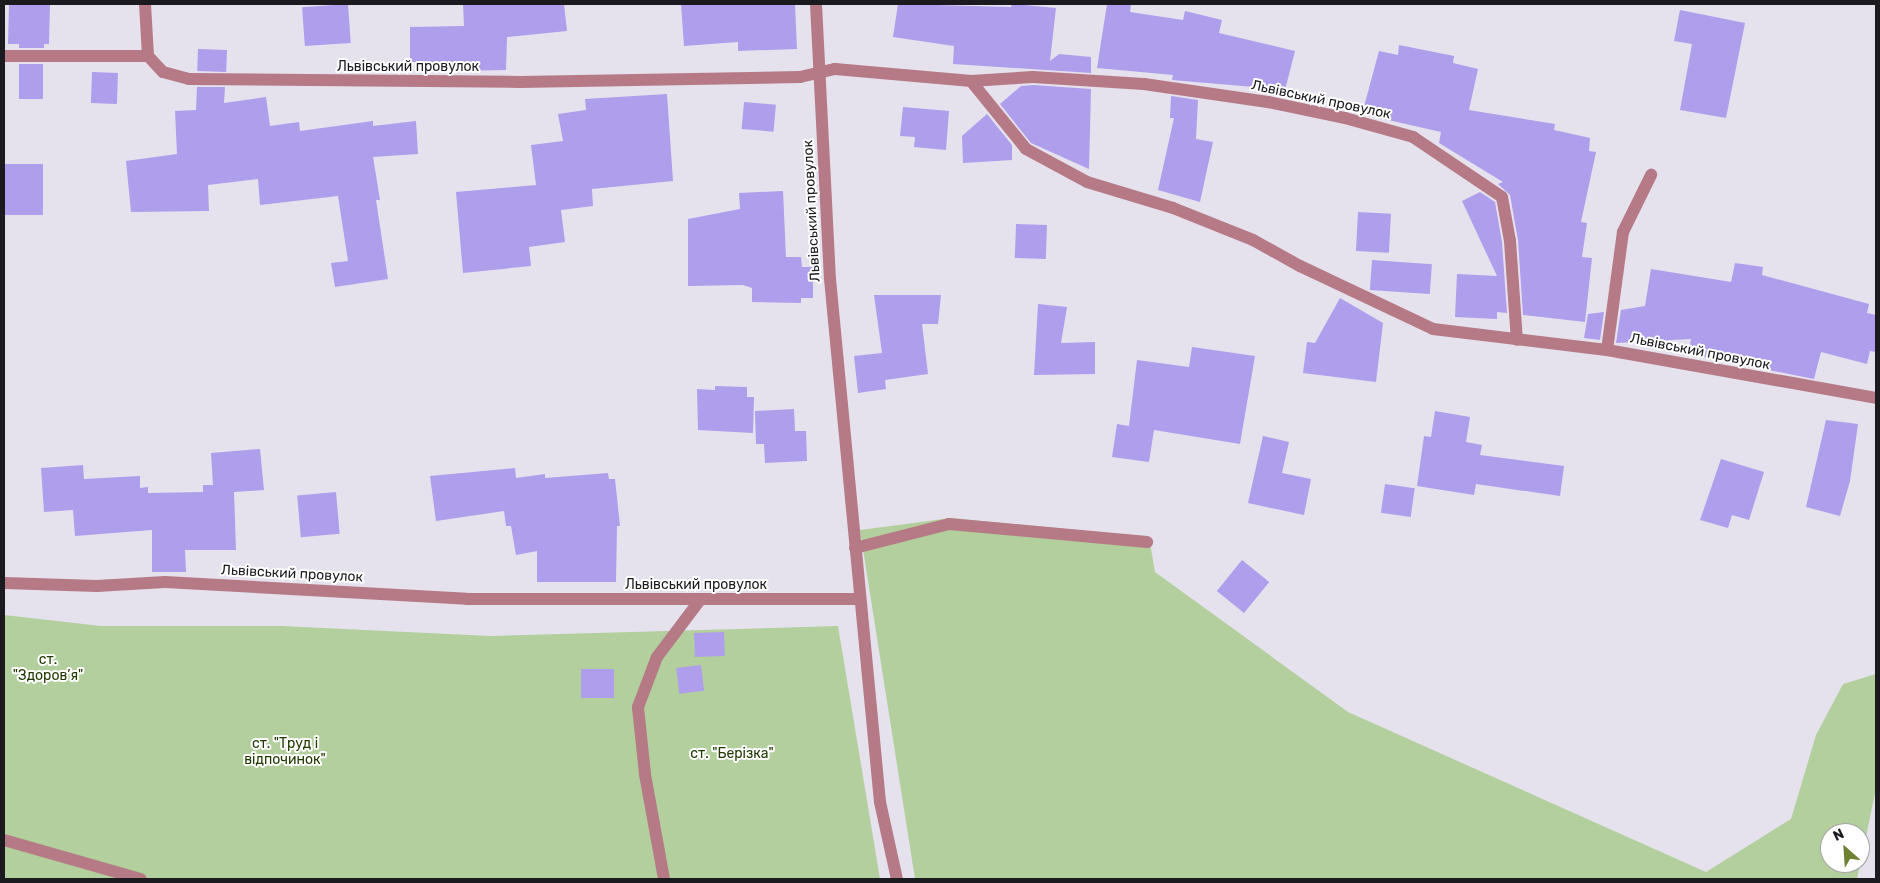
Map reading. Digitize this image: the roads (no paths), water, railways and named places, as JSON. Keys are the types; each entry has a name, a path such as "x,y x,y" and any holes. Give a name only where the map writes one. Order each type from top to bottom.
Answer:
{"street":[{"path":"4,56 148,56 145,4"},
{"name":"Львівський провулок","path":"4,583 97,586 165,582 467,599 860,599 830,279 816,4"},
{"name":"Львівський провулок","path":"148,56 163,72 189,79 520,82 800,77 835,69 971,81 1032,77 1144,84 1278,104 1413,137 1502,197 1510,241 1517,340"},
{"name":"Львівський провулок","path":"971,81 1026,149 1087,182 1173,208 1253,240 1300,266 1433,329 1607,350 1876,398"},
{"path":"1607,350 1623,232 1652,174"},
{"path":"855,548 949,524 1147,542"},
{"path":"860,599 880,802 897,879"},
{"path":"664,879 645,774 638,706 657,657 700,600"},
{"path":"4,840 141,879"}],"park label":[{"name":"ст. \"Здоров’я\"","path":"48,668"},
{"name":"ст. \"Труд і відпочинок\"","path":"285,752"},
{"name":"ст. \"Берізка\"","path":"732,754"}]}
